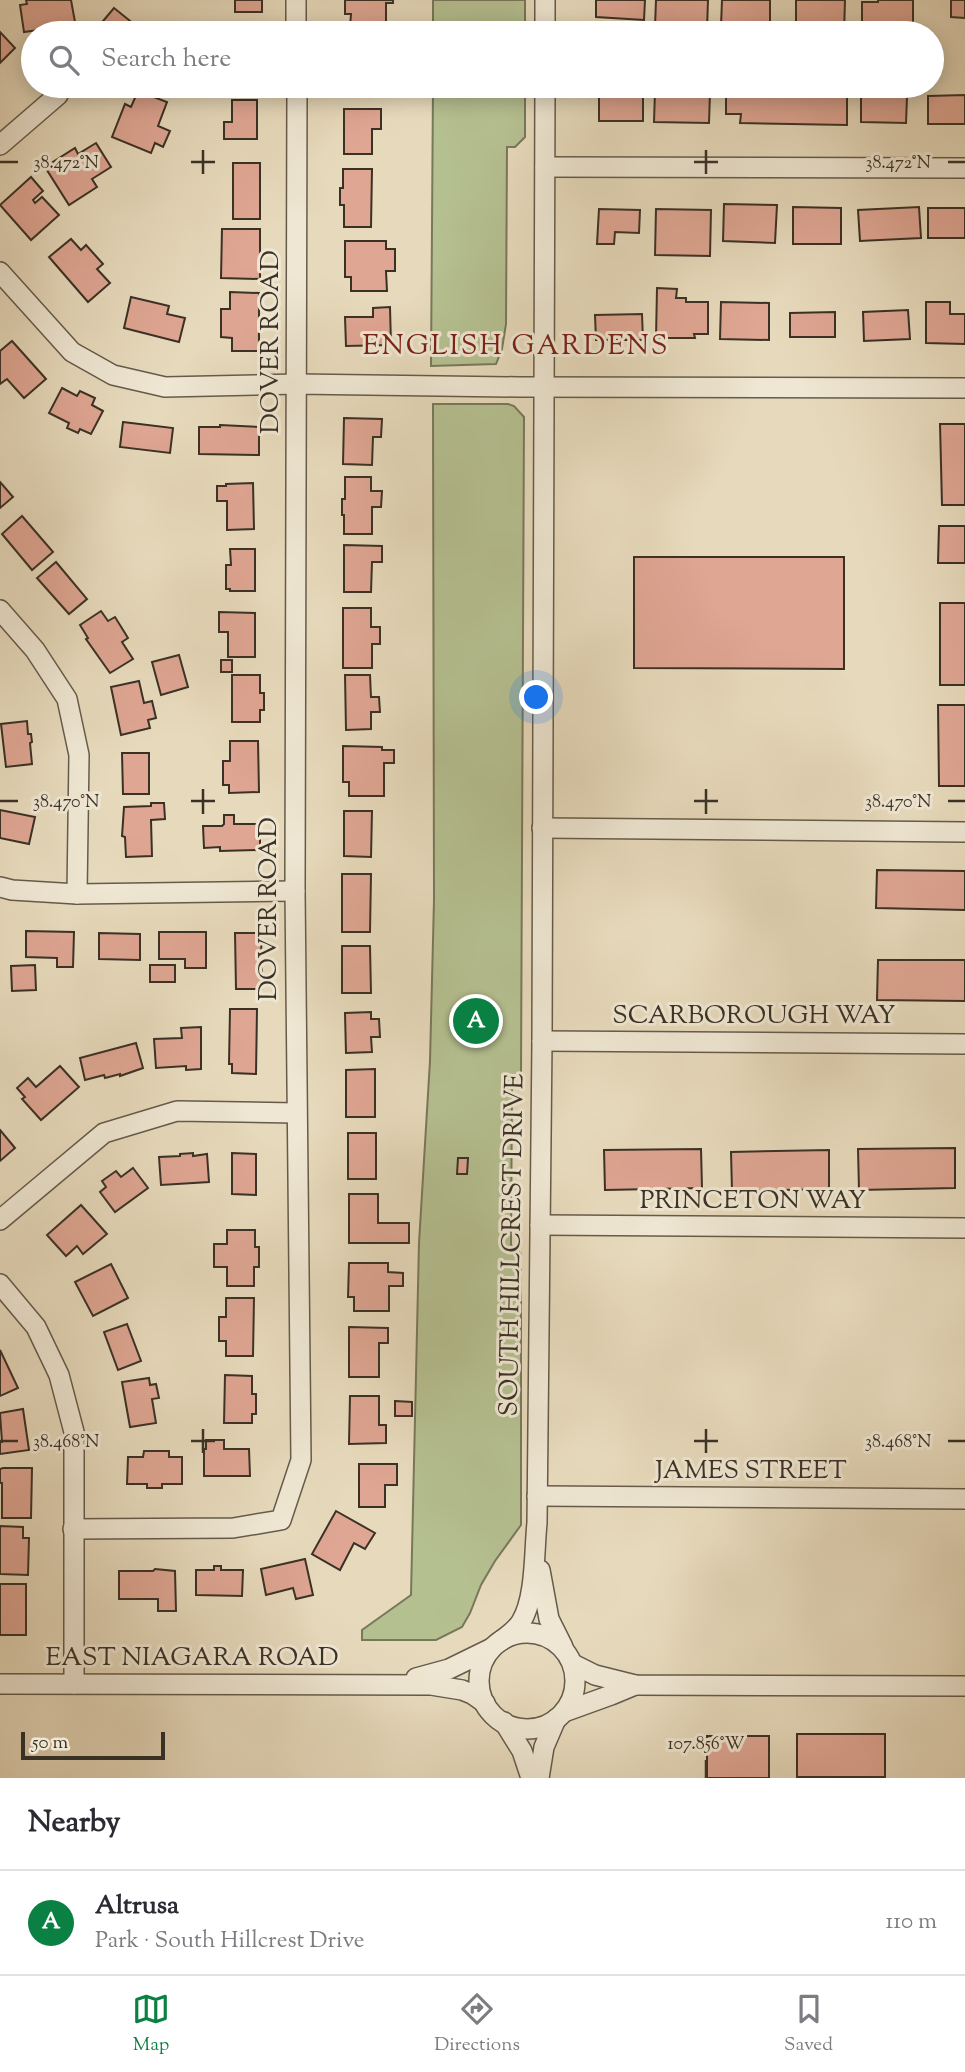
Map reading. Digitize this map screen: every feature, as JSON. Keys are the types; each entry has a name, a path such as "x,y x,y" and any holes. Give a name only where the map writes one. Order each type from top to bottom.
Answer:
{"street":[{"path":"296,0 296,21"},
{"path":"545,0 545,21"},
{"path":"0,145 55,98"},
{"name":"DOVER ROAD","path":"73,1529 233,1528 281,1520 301,1460 295,891 297,98"},
{"name":"SOUTH HILLCREST DRIVE","path":"545,98 542,1041 537,1523 542,1588 554,1630 569,1658"},
{"path":"545,167 965,168"},
{"path":"0,272 72,352 113,375 165,387 297,384 965,388"},
{"path":"0,610 35,650 67,699 79,755 77,894"},
{"path":"542,828 965,832"},
{"path":"0,887 77,894 295,891"},
{"name":"SCARBOROUGH WAY","path":"542,1041 965,1044"},
{"path":"0,1220 104,1133 177,1111 296,1113"},
{"name":"PRINCETON WAY","path":"540,1225 965,1228"},
{"path":"0,1284 36,1327 59,1375 74,1432 74,1684"},
{"name":"JAMES STREET","path":"537,1496 965,1499"},
{"name":"SOUTH HILLCREST DRIVE","path":"497,1644 521,1623 528,1608 537,1523"},
{"path":"531,1778 522,1751 504,1723 485,1703 480,1689 480,1674 485,1659 497,1644 517,1634 536,1634 552,1640 569,1658 595,1675 635,1685 965,1686"},
{"name":"EAST NIAGARA ROAD","path":"385,1684 439,1673 472,1659 497,1644"},
{"path":"539,1778 544,1747 574,1692 576,1681 569,1658"},
{"name":"EAST NIAGARA ROAD","path":"0,1684 430,1685 472,1694 485,1703"},
{"path":"504,1723 521,1728 545,1725 560,1715 635,1685"}],"green space":[{"path":"433,0 525,0 525,21 433,21"},
{"path":"433,98 525,98 525,137 515,147 507,147 506,324 502,349 496,364 431,366"},
{"path":"433,404 508,404 514,406 524,417 521,1074 512,1083 511,1245 521,1254 521,1525 481,1585 462,1627 436,1640 362,1640 362,1630 411,1595 419,1243 430,1061 434,900"}],"building":[{"path":"26,0 71,0 75,21 22,21 20,5 27,4"},
{"path":"235,0 262,0 262,12 235,12"},
{"path":"345,0 393,0 393,3 386,3 386,21 350,21 351,14 345,14"},
{"path":"596,0 645,0 644,20 596,17"},
{"path":"656,0 708,0 707,21 655,21"},
{"path":"722,0 770,0 770,21 721,21"},
{"path":"796,0 845,0 844,21 796,21"},
{"path":"913,0 913,21 862,21 862,2"},
{"path":"951,0 965,0 965,18 951,17"},
{"path":"114,8 130,21 103,21"},
{"path":"0,32 15,48 0,63"},
{"path":"965,95 965,124 928,124 928,98 944,98 944,96"},
{"path":"135,98 156,98 167,102 158,126 170,131 163,147 155,143 151,153 112,137 125,104 131,107"},
{"path":"599,98 643,98 643,121 599,121"},
{"path":"655,98 710,98 709,123 654,122"},
{"path":"726,98 847,98 847,125 740,123 741,114 726,114"},
{"path":"861,98 907,98 906,123 861,122"},
{"path":"232,100 257,100 257,139 224,139 224,122 232,122"},
{"path":"344,109 381,109 381,129 372,129 372,154 344,154"},
{"path":"96,143 111,167 92,179 97,187 69,205 45,167 75,148 78,154"},
{"path":"233,163 260,163 260,219 233,219"},
{"path":"343,169 372,169 371,227 344,227 344,205 340,205"},
{"path":"31,177 43,191 33,200 35,203 42,197 59,215 31,240 0,205"},
{"path":"724,204 777,205 775,243 723,241"},
{"path":"793,207 841,208 841,244 793,244"},
{"path":"919,207 921,238 860,241 858,210"},
{"path":"928,208 965,208 965,238 928,238"},
{"path":"599,209 640,210 639,233 615,232 614,244 597,244"},
{"path":"656,209 711,210 710,256 655,255"},
{"path":"222,229 260,229 260,279 221,278"},
{"path":"71,239 81,250 86,245 103,264 97,269 110,283 88,302 49,257"},
{"path":"345,241 386,241 386,249 395,249 395,271 386,271 387,291 351,291 351,277 345,277"},
{"path":"657,288 677,289 676,298 686,298 686,302 708,302 708,334 694,334 695,338 656,338"},
{"path":"230,292 259,293 259,351 232,351 232,338 221,337 221,309 230,309"},
{"path":"131,297 169,306 167,314 185,318 179,342 124,328"},
{"path":"721,302 769,303 769,340 720,339"},
{"path":"926,302 950,302 950,314 965,314 965,344 926,343"},
{"path":"390,307 391,345 346,346 345,317 373,317 373,308"},
{"path":"908,310 910,339 864,341 863,312"},
{"path":"835,312 835,337 790,337 790,313"},
{"path":"642,314 643,340 596,340 595,315"},
{"path":"12,341 46,379 24,398 7,379 0,384 0,351"},
{"path":"62,388 77,396 80,391 95,398 92,405 103,411 91,434 80,429 78,433 67,428 69,423 49,413"},
{"path":"344,418 382,419 381,437 373,437 372,465 343,464"},
{"path":"123,422 173,428 170,453 120,447"},
{"path":"940,424 965,424 965,505 942,505"},
{"path":"199,427 259,427 259,455 199,454"},
{"path":"345,477 371,477 371,491 382,491 381,507 372,507 372,534 344,534 342,499 345,499"},
{"path":"0,482 13,497 0,508"},
{"path":"253,483 254,529 227,530 227,501 217,501 217,486"},
{"path":"22,516 53,552 32,570 2,534"},
{"path":"939,526 965,526 965,563 938,563"},
{"path":"344,545 382,546 382,562 372,562 371,592 344,592"},
{"path":"230,549 255,549 255,591 226,589 226,565 231,565"},
{"path":"634,557 844,557 844,669 634,668"},
{"path":"56,562 87,599 69,614 37,578"},
{"path":"940,603 965,603 965,685 940,685"},
{"path":"343,608 371,608 371,627 380,627 380,644 372,644 372,668 343,668"},
{"path":"101,611 108,621 115,617 128,638 122,642 133,659 110,673 86,639 88,638 80,625"},
{"path":"219,612 255,613 255,657 228,657 228,632 219,632"},
{"path":"179,655 188,687 161,695 152,662"},
{"path":"221,660 232,660 232,672 221,672"},
{"path":"232,675 260,675 264,710 260,710 260,722 232,722"},
{"path":"345,675 370,675 371,697 379,697 380,712 371,712 371,729 346,730"},
{"path":"139,681 144,703 152,701 156,718 148,720 150,728 121,735 111,687"},
{"path":"938,705 965,705 965,786 939,786"},
{"path":"27,721 32,742 32,764 6,767 1,724"},
{"path":"230,741 258,741 259,792 229,793 229,785 223,785 223,761 230,761"},
{"path":"343,746 394,750 394,763 384,763 384,796 349,796 349,782 343,782"},
{"path":"122,753 149,753 149,794 123,794"},
{"path":"151,803 164,803 165,819 151,820 152,856 126,857 125,837 122,836 124,807 151,806"},
{"path":"0,810 35,817 29,844 0,838"},
{"path":"344,811 372,811 371,857 344,856"},
{"path":"224,815 234,815 234,824 260,824 260,850 220,851 220,847 204,848 203,826 222,826"},
{"path":"877,870 965,871 965,910 876,908"},
{"path":"342,874 371,874 370,932 342,932"},
{"path":"26,931 74,932 73,967 57,967 57,958 26,957"},
{"path":"159,932 206,932 206,968 185,968 185,959 159,959"},
{"path":"99,933 140,934 140,960 99,959"},
{"path":"235,933 261,933 262,989 236,989"},
{"path":"342,946 370,946 371,993 342,993"},
{"path":"878,960 965,960 965,1001 877,1000"},
{"path":"35,965 36,990 12,991 11,966"},
{"path":"150,965 175,965 175,982 150,982"},
{"path":"230,1009 257,1009 256,1074 232,1073 232,1064 229,1064"},
{"path":"371,1012 371,1019 379,1019 380,1037 371,1037 372,1052 346,1053 345,1013"},
{"path":"201,1027 201,1069 186,1070 186,1066 156,1068 154,1039 182,1038 181,1028"},
{"path":"136,1043 143,1068 120,1076 105,1078 104,1075 85,1080 80,1058"},
{"path":"60,1066 79,1087 41,1120 22,1099 25,1097 17,1088 28,1078 36,1087"},
{"path":"375,1069 375,1117 346,1117 346,1070"},
{"path":"0,1130 15,1148 0,1161"},
{"path":"348,1133 376,1133 376,1179 348,1179"},
{"path":"955,1148 955,1188 859,1190 858,1149"},
{"path":"701,1149 702,1188 605,1190 604,1150"},
{"path":"829,1150 829,1189 732,1191 731,1152"},
{"path":"193,1153 193,1156 207,1154 209,1182 161,1185 159,1157"},
{"path":"232,1153 256,1154 256,1195 232,1194"},
{"path":"458,1158 468,1158 467,1174 457,1174"},
{"path":"133,1168 148,1188 115,1212 100,1192 106,1187 102,1181 116,1171 121,1177"},
{"path":"349,1194 378,1194 378,1223 409,1223 409,1243 349,1243"},
{"path":"81,1205 107,1234 83,1254 77,1246 66,1256 47,1235"},
{"path":"227,1230 255,1230 255,1247 259,1247 259,1267 254,1267 254,1286 227,1286 227,1267 214,1267 214,1244 227,1244"},
{"path":"349,1263 388,1263 388,1272 403,1273 403,1286 389,1286 389,1311 354,1311 354,1297 348,1297"},
{"path":"111,1264 128,1298 93,1316 75,1282"},
{"path":"226,1298 254,1298 253,1356 226,1356 226,1341 219,1341 219,1317 226,1317"},
{"path":"127,1324 141,1361 118,1370 104,1332"},
{"path":"349,1327 388,1328 388,1343 379,1343 379,1377 349,1377"},
{"path":"0,1350 18,1388 0,1396"},
{"path":"225,1375 252,1376 256,1414 252,1414 252,1423 224,1423"},
{"path":"149,1378 150,1385 156,1384 159,1398 152,1399 156,1423 130,1427 122,1382"},
{"path":"350,1396 379,1396 379,1425 386,1425 386,1443 349,1444"},
{"path":"395,1401 412,1402 412,1416 395,1416"},
{"path":"23,1409 29,1450 0,1454 0,1413"},
{"path":"206,1440 224,1440 224,1449 249,1449 250,1476 204,1476"},
{"path":"144,1451 169,1451 169,1457 182,1457 182,1484 162,1484 162,1488 147,1488 147,1484 127,1484 128,1457 143,1457"},
{"path":"359,1464 397,1464 397,1485 385,1485 385,1507 359,1507"},
{"path":"32,1468 31,1518 2,1518 0,1469"},
{"path":"336,1511 375,1533 365,1549 354,1543 340,1570 312,1554"},
{"path":"0,1526 23,1527 23,1538 29,1538 28,1575 0,1574"},
{"path":"305,1559 313,1595 296,1599 293,1588 266,1595 261,1569"},
{"path":"214,1566 221,1566 221,1570 243,1570 242,1596 196,1595 196,1570 214,1570"},
{"path":"119,1571 175,1571 176,1611 158,1611 158,1599 119,1599"},
{"path":"0,1584 26,1584 26,1635 0,1635"},
{"path":"797,1734 885,1734 885,1777 797,1777"},
{"path":"707,1736 769,1736 769,1778 707,1778"}],"place":[{"name":"Altrusa","path":"476,1021"}],"district":[{"name":"ENGLISH GARDENS","path":"516,347"}]}
